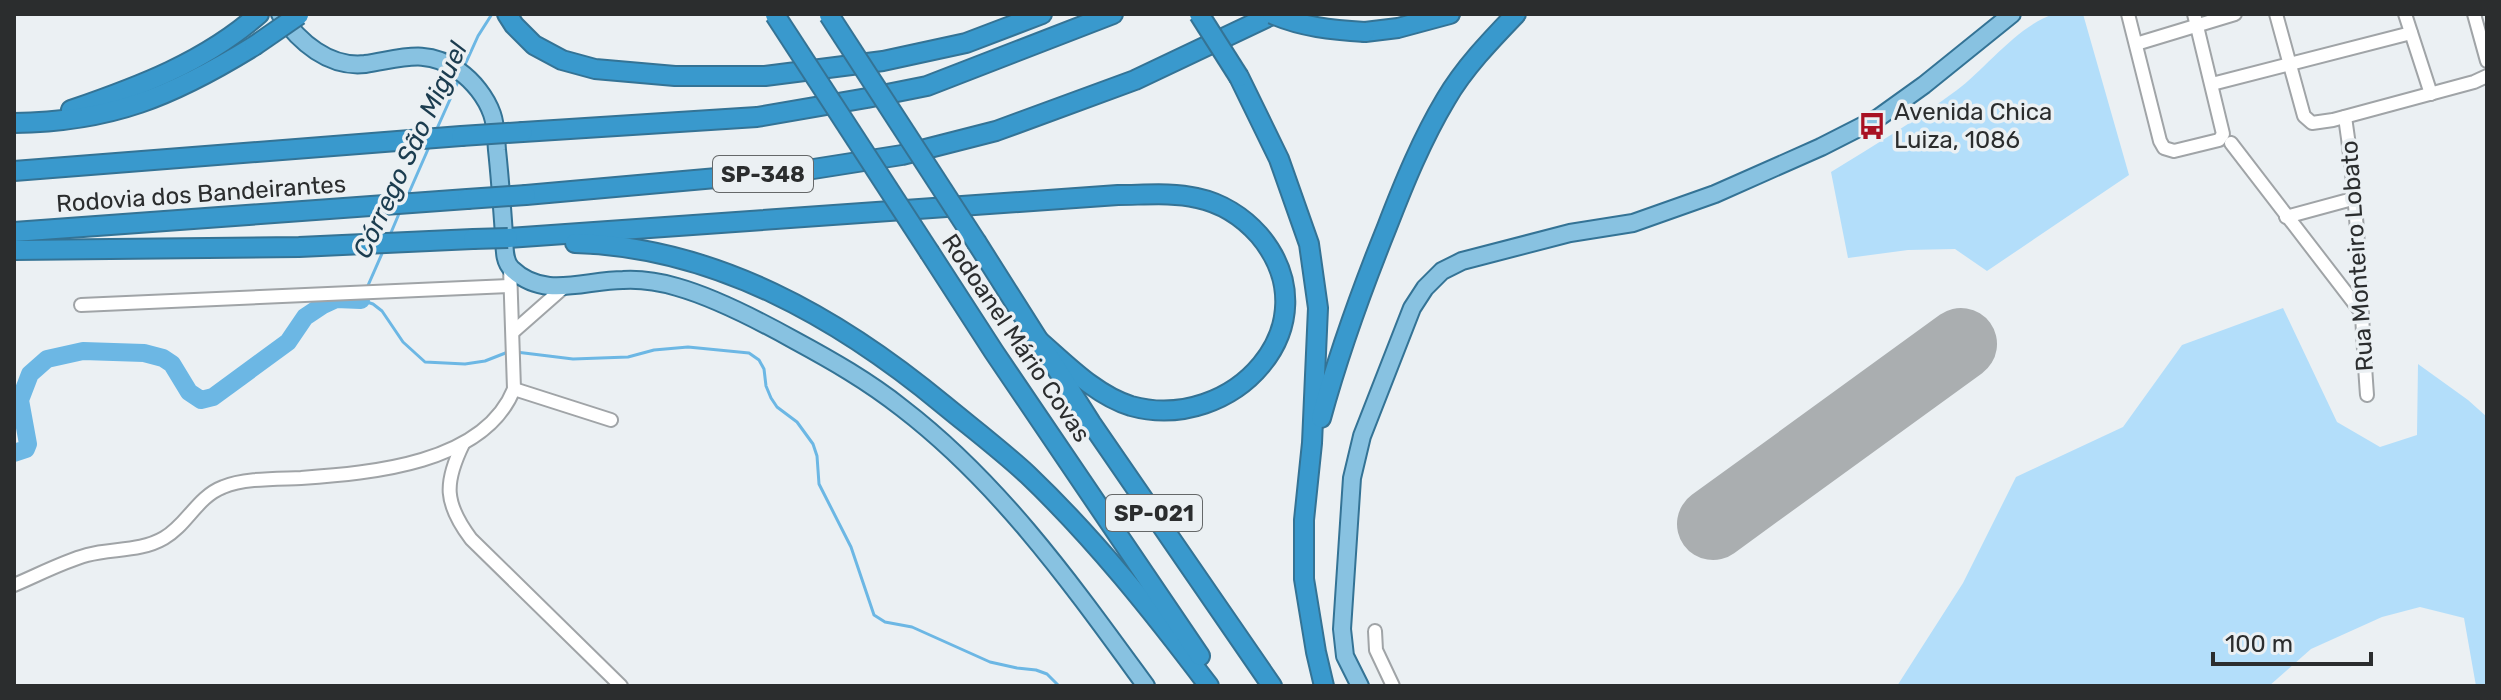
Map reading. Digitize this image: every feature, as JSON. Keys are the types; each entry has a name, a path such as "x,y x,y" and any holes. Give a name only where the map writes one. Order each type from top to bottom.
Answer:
{"highway":[{"path":"37,123 158,78 200,57 241,31 259,14"},
{"path":"14,123 77,119 169,94 254,46 293,14"},
{"path":"507,14 534,45 562,60 595,69 675,76 765,76 883,61 966,43 1042,14"},
{"name":"Rodoanel Mário Covas","path":"775,14 994,352 1220,686"},
{"name":"Rodoanel Mário Covas","path":"828,14 1091,423 1272,686"},
{"name":"Rodovia dos Bandeirantes","path":"14,171 461,136 757,117 927,86 1113,14"},
{"path":"1199,14 1239,77 1279,159 1309,244 1318,308 1312,443 1304,520 1304,579 1324,686"},
{"path":"1273,14 1330,30 1365,32 1398,28 1450,14"},
{"name":"Rodovia dos Bandeirantes","path":"14,232 526,195 807,170 902,155 996,131 1135,80 1273,14"},
{"path":"1312,443 1344,339 1420,149 1447,97 1483,48 1516,14"},
{"path":"532,239 1157,194 1198,198 1234,212 1264,242 1275,257 1281,273 1286,299 1278,342 1247,381 1232,392 1198,406 1169,411 1130,406 1099,391 1037,339"},
{"path":"14,250 269,248 532,239 636,249 707,266 749,281 855,338 912,378 1027,475 1091,541 1209,686"}],"main road":[{"path":"293,14 297,35 314,50 335,60 363,64 394,57 424,57 448,64 468,78 492,114 501,183 505,255 510,268 531,281 563,288 620,279 676,286 771,327 853,373 901,407 941,440 1001,500 1052,558 1146,686"},
{"path":"1360,686 1345,656 1342,629 1352,478 1362,436 1412,308 1425,288 1442,271 1462,261 1570,233 1633,223 1715,194 1821,147 1878,118 2012,14"}],"street":[{"path":"2128,14 2160,141 2164,148 2174,151 2219,140 2223,134 2196,20"},
{"path":"2136,44 2196,20 2235,14"},
{"path":"2276,14 2292,63 2304,116 2316,123 2431,94 2487,76"},
{"path":"2405,14 2431,94"},
{"path":"2474,14 2487,61"},
{"path":"2212,84 2411,33"},
{"name":"Rua Monteiro Lobato","path":"2345,117 2356,198 2367,395"},
{"path":"2231,143 2361,312"},
{"path":"2286,217 2356,198"},
{"path":"14,585 85,556 126,550 164,538 201,502 223,487 385,470 463,444 495,420 514,389 510,268"},
{"path":"81,305 509,286"},
{"path":"513,332 563,288"},
{"path":"514,389 611,420"},
{"path":"463,444 449,475 448,489 461,525 471,539 621,686"},
{"path":"1375,631 1374,641 1380,660 1393,686"}],"shaded area":[{"path":"2055,14 2083,14 2129,175 1987,271 1955,249 1908,250 1848,258 1831,172 1942,101 2016,36"},
{"path":"2283,308 2337,422 2380,447 2417,435 2418,364 2487,417 2487,686 2476,686 2464,618 2420,607 2382,617 2311,649 2269,686 1897,686 1963,583 2016,477 2123,427 2182,345"}],"waterway":[{"name":"Córrego São Miguel","path":"464,67 492,14"},
{"name":"Córrego São Miguel","path":"435,133 460,77"},
{"name":"Córrego São Miguel","path":"408,195 429,147"},
{"name":"Córrego São Miguel","path":"390,235 401,209"},
{"name":"Córrego São Miguel","path":"366,290 384,249"},
{"path":"363,297 361,300 382,311 403,342 425,362 465,364 485,361 508,352"},
{"path":"14,453 26,449 28,444 20,400 30,374 47,359 83,351 144,353 163,358 172,364 189,392 201,400 213,397 288,342 305,317 323,305 336,299 361,300"},
{"path":"516,352 573,359 628,357 654,350 688,347 749,353 759,360 764,369 766,386 777,407 797,422 813,444 819,484 851,547 874,615 885,622 912,627 990,662 1047,674 1059,686"}],"runway":[{"path":"1713,524 1961,344"}],"place":[{"name":"Avenida Chica Luiza, 1086","path":"1872,126"}]}
